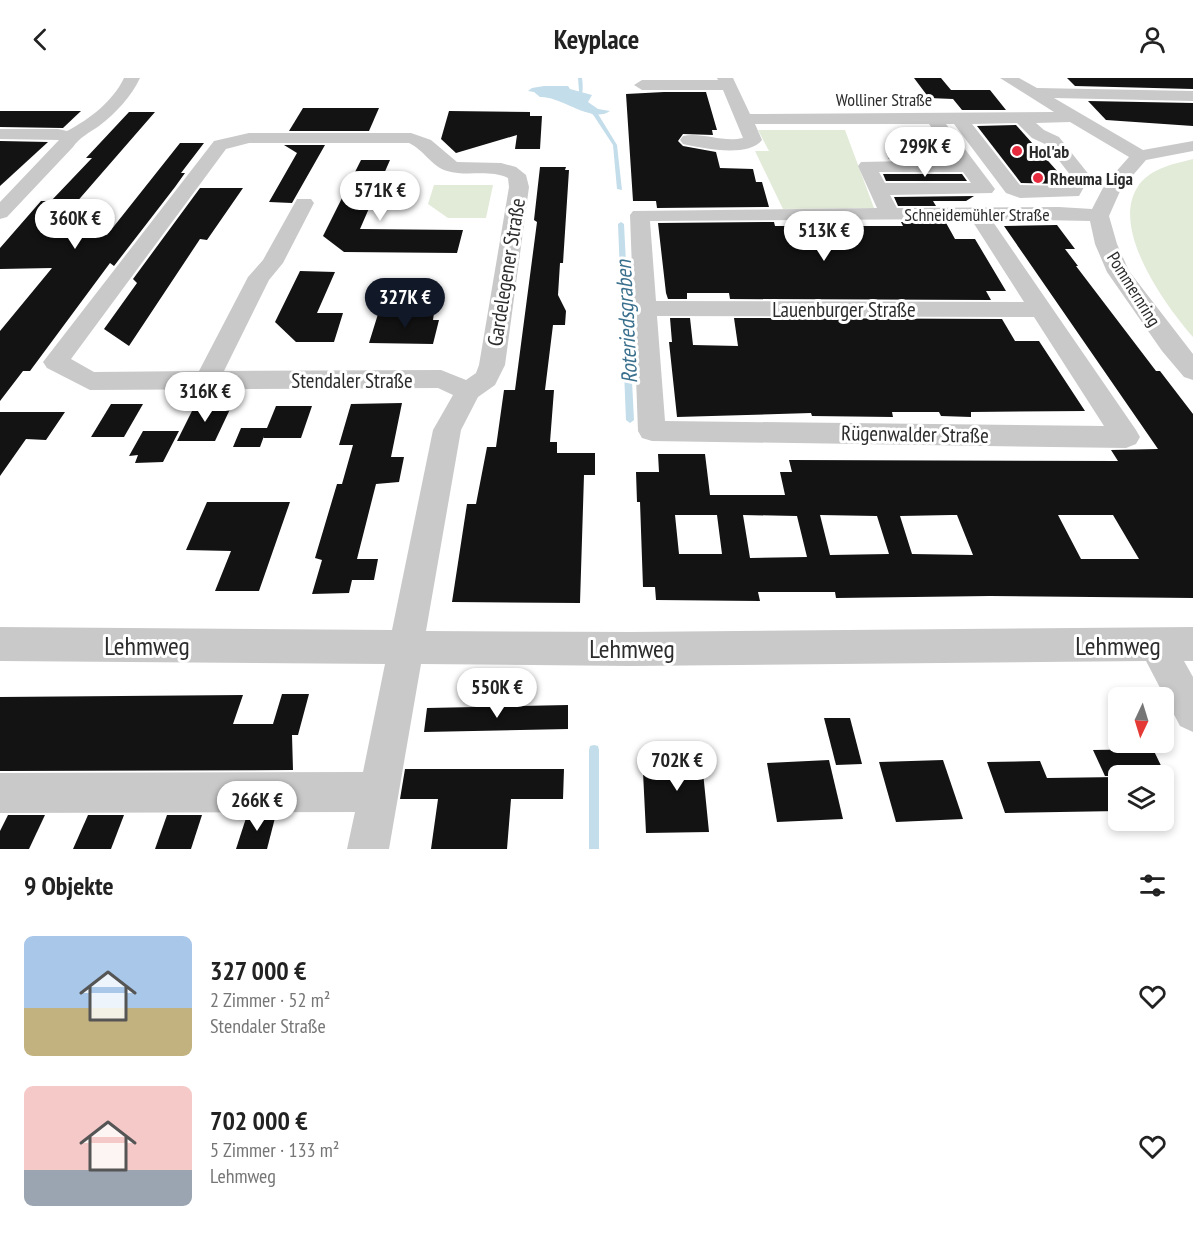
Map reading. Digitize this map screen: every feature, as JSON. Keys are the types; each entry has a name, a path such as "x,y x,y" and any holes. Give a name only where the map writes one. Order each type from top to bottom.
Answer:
{"street":[{"path":"1008,78 1036,93 1070,117 1140,156"},
{"path":"642,85 726,81 753,140 745,144 709,144 689,140"},
{"path":"0,134 58,134 69,137 84,130 130,83"},
{"path":"1036,93 1193,96"},
{"name":"Wolliner Straße","path":"744,118 1070,117"},
{"path":"959,119 1013,189 1020,192 1072,192 1081,176 1053,141 1038,134 1022,118"},
{"name":"Rügenwalder Straße","path":"640,215 652,431 1126,437 1042,310 989,213 985,189 934,119"},
{"path":"0,213 67,143 69,137"},
{"name":"Gardelegener Straße","path":"233,142 249,138 411,138 424,141 447,165 455,168 497,168 517,175 519,187 492,365 486,379 468,391 447,429 368,849"},
{"name":"Stendaler Straße","path":"233,142 220,145 56,362 90,381 441,379 468,391"},
{"path":"906,144 953,144"},
{"path":"1099,216 1111,189 1124,171 1140,156 1193,146"},
{"path":"890,214 867,166 968,166"},
{"path":"878,189 985,189"},
{"path":"207,380 259,277 272,263 304,203"},
{"name":"Schneidemühler Straße","path":"640,215 1059,213 1099,216"},
{"name":"Pommernring","path":"1099,216 1106,244 1118,272 1164,336 1193,371"},
{"name":"Lauenburger Straße","path":"645,308 1042,310"},
{"name":"Lehmweg","path":"0,644 406,645 643,649 1193,644"},
{"path":"1155,644 1193,713"},
{"path":"0,794 378,792"}],"green space":[{"path":"758,130 845,130 874,208 783,209 755,151 769,151"},
{"path":"1193,159 1193,337 1156,287 1145,266 1136,245 1131,224 1131,205 1137,188 1148,176 1162,168"},
{"path":"434,185 493,185 486,218 448,218 428,204"}],"water":[{"path":"544,86 568,86 570,89 592,95 588,102 598,109 610,111 603,114 585,112 528,91"}],"building":[{"path":"914,78 941,78 951,90 990,90 1006,110 962,110 953,99 929,98"},
{"path":"1067,78 1193,78 1193,89 1075,86"},
{"path":"706,92 717,130 712,130 713,135 683,134 678,141 683,146 716,152 720,168 753,169 756,182 762,182 769,207 657,208 656,201 633,201 626,94"},
{"path":"1088,101 1193,103 1193,126 1106,120"},
{"path":"303,108 379,108 369,131 289,131"},
{"path":"0,111 81,111 63,128 0,127"},
{"path":"449,111 530,112 530,116 542,116 540,149 515,149 517,135 456,153 441,139"},
{"path":"129,112 155,112 48,235 107,235 180,143 204,143 181,173 185,173 175,187 114,266 110,263 30,371 23,371 0,401 0,331 52,268 0,269 0,248 41,201 51,201 92,158 86,158"},
{"path":"1016,125 1066,181 1065,184 1021,183 977,126"},
{"path":"0,141 48,142 0,186"},
{"path":"284,145 325,145 292,203 269,202 297,153"},
{"path":"946,151 951,158 889,159 886,153"},
{"path":"361,160 390,160 360,229 463,230 457,253 344,252 323,236"},
{"path":"540,167 566,167 565,170 569,170 563,263 560,263 558,295 566,311 565,325 553,325 545,390 554,390 550,442 557,442 557,453 595,453 595,475 584,475 580,603 452,602 467,504 476,504 487,447 496,447 504,390 515,390 537,222 534,220"},
{"path":"883,174 962,174 967,181 886,181"},
{"path":"200,188 243,188 207,240 200,239 129,346 104,329 137,283 133,279"},
{"path":"974,196 966,201 933,201 936,206 898,206 894,197"},
{"path":"945,221 955,239 975,239 1006,291 986,291 991,300 730,299 729,293 687,293 687,299 668,299 666,293 658,223 774,222 775,226 903,226 901,222"},
{"path":"1057,225 1075,249 1065,249 1078,266 1076,266 1156,371 1160,371 1193,414 1193,598 990,596 836,598 835,592 758,592 760,601 656,600 655,587 643,587 640,502 637,502 636,472 659,472 658,454 705,454 710,495 785,495 780,472 792,472 789,460 1118,461 1111,450 1158,449 1004,226","holes":["675,515 717,515 722,554 679,554","743,515 797,516 807,557 750,558","820,515 877,516 889,554 830,555","957,515 973,555 912,554 900,516","1058,515 1113,515 1139,559 1081,559"]},
{"path":"300,271 335,272 317,313 343,313 334,342 296,342 275,322"},
{"path":"434,313 433,320 439,320 433,344 369,343 378,314"},
{"path":"670,318 690,318 693,345 738,346 734,318 1002,319 1015,341 1039,341 1085,411 971,412 971,417 941,416 939,412 892,412 893,417 812,416 811,413 677,417 669,342 672,342"},
{"path":"402,403 391,457 404,457 399,482 376,484 357,559 378,559 374,580 352,580 349,593 312,594 322,560 315,558 337,484 342,484 353,445 339,445 351,404"},
{"path":"111,404 143,404 124,437 91,437"},
{"path":"195,405 232,405 215,441 177,441"},
{"path":"276,406 312,406 301,438 263,438 260,447 233,447 241,428 267,428"},
{"path":"0,412 65,412 46,440 26,439 0,476"},
{"path":"143,431 179,431 163,462 135,463 138,455 129,456"},
{"path":"207,502 290,502 259,591 215,591 231,551 186,550"},
{"path":"282,694 309,694 298,735 292,735 293,770 0,771 0,697 243,695 233,724 273,724"},
{"path":"568,705 568,729 424,732 427,708"},
{"path":"824,718 850,718 862,764 836,765"},
{"path":"661,742 700,742 709,832 646,833 643,772 663,772"},
{"path":"1093,750 1108,750 1108,753 1155,753 1161,765 1108,765 1108,776 1105,776"},
{"path":"829,760 843,819 777,822 767,763"},
{"path":"943,760 963,819 896,822 879,762"},
{"path":"1040,761 1047,778 1108,777 1108,811 1005,813 987,762"},
{"path":"405,769 564,769 563,799 511,799 507,849 431,849 438,799 400,799"},
{"path":"276,814 267,849 236,849 247,815"},
{"path":"8,815 45,815 29,849 0,849 0,831"},
{"path":"88,815 124,815 111,849 73,849"},
{"path":"167,815 202,815 191,849 155,849"}],"waterway":[{"name":"Roteriedsgraben","path":"578,99 581,91 580,78"},
{"name":"Roteriedsgraben","path":"590,109 615,145 620,189"},
{"name":"Roteriedsgraben","path":"621,224 630,420"},
{"name":"Roteriedsgraben","path":"594,750 594,849"}],"place":[{"name":"Hol'ab","path":"1017,151"},
{"name":"Rheuma Liga","path":"1038,178"}]}
